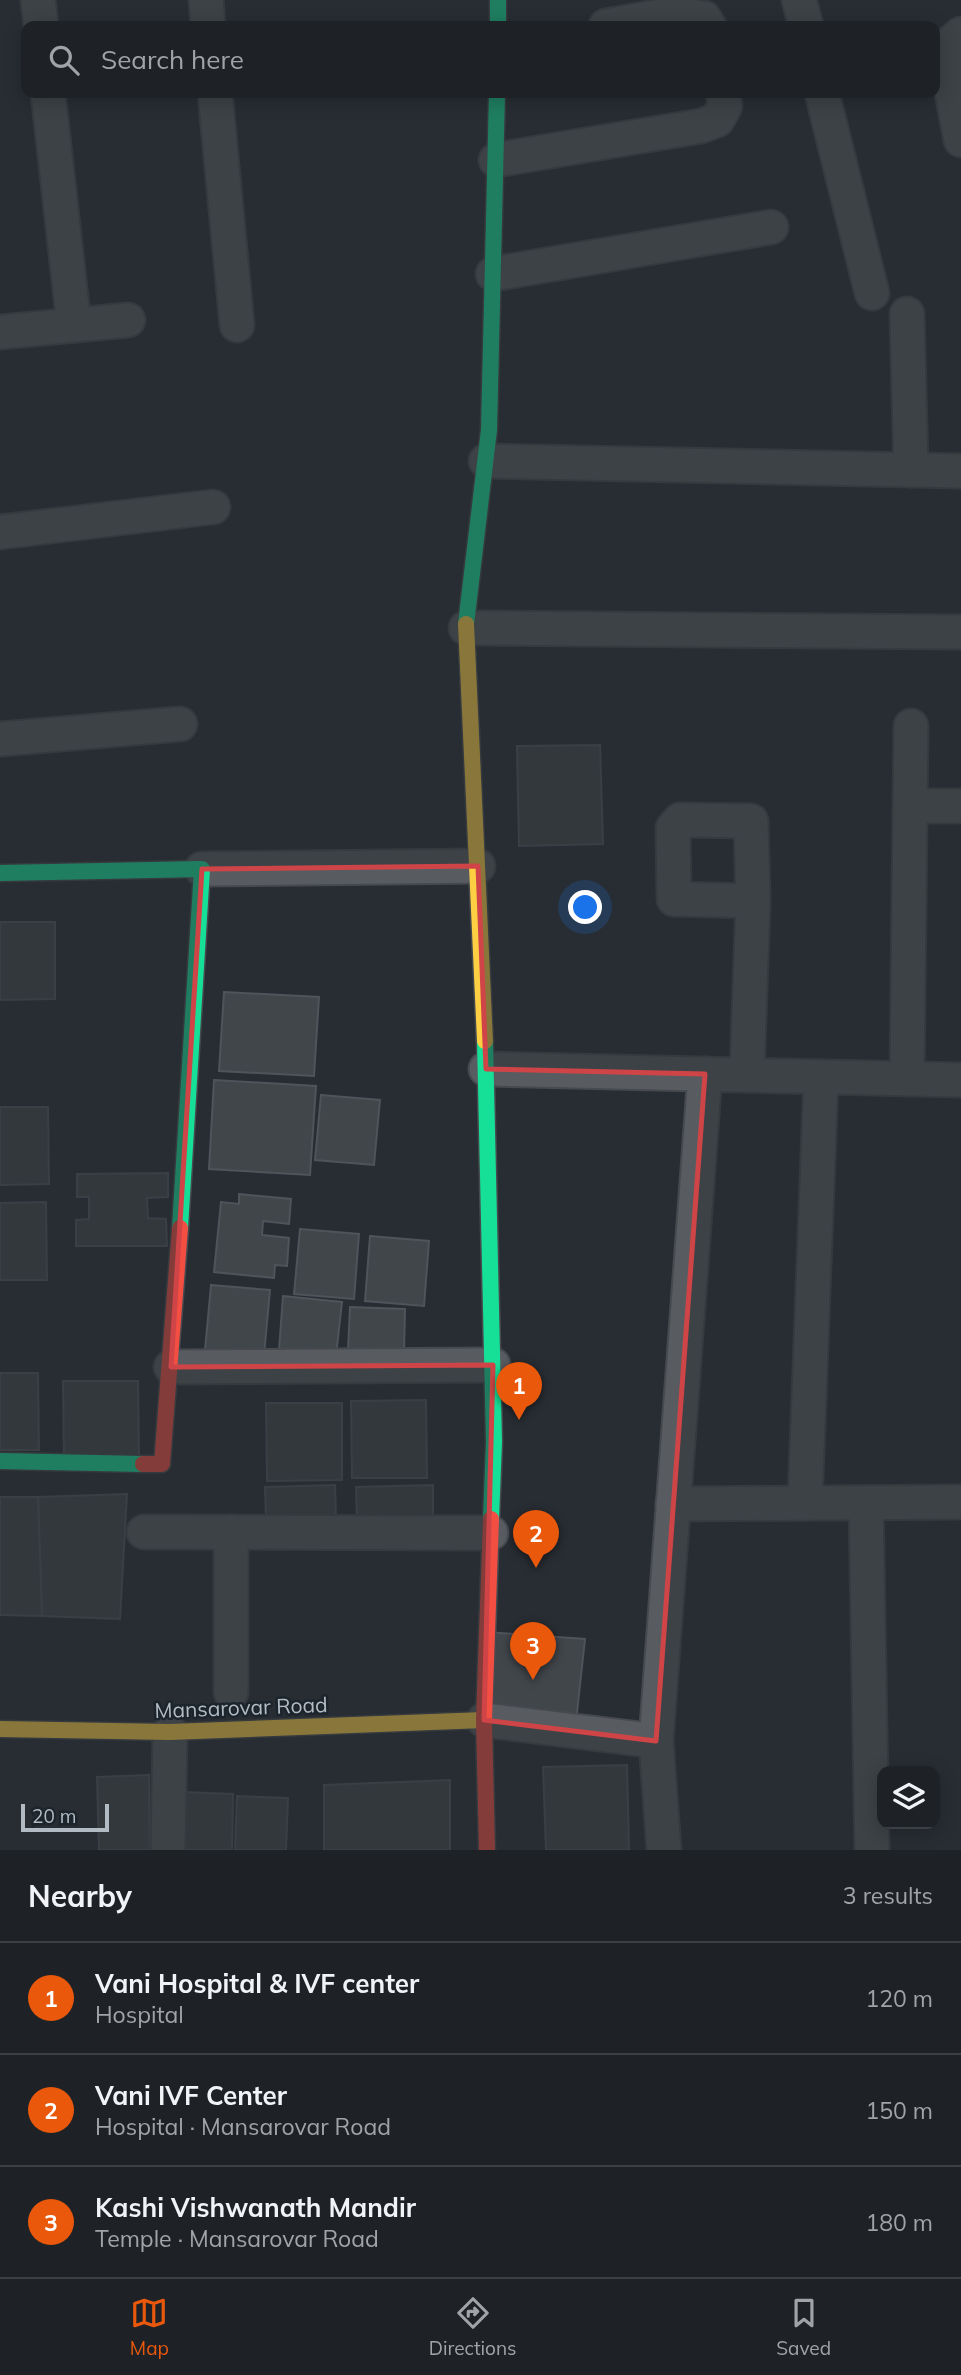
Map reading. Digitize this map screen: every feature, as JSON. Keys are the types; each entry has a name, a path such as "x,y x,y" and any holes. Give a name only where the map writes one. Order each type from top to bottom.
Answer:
{"main road":[{"path":"498,21 499,0"},
{"path":"487,1850 484,1720 491,1533 493,1365 486,1069 467,628 486,461 498,98"},
{"path":"0,873 202,869 171,1367 162,1464 0,1461"},
{"name":"Mansarovar Road","path":"0,1729 170,1732 484,1720"}],"street":[{"path":"38,0 40,21"},
{"path":"206,0 208,21"},
{"path":"799,0 805,21"},
{"path":"634,21 673,14 704,18 706,21"},
{"path":"961,34 948,45 945,56 961,140"},
{"path":"49,98 74,325"},
{"path":"215,98 237,325"},
{"path":"496,160 701,126 717,120 725,106 724,98"},
{"path":"823,98 872,293"},
{"path":"493,274 771,227"},
{"path":"907,314 911,470"},
{"path":"0,332 128,320"},
{"path":"486,461 961,471"},
{"path":"0,532 214,507"},
{"path":"467,628 961,632"},
{"path":"0,739 180,723"},
{"path":"907,1079 911,726"},
{"path":"912,806 961,806"},
{"path":"202,869 478,866"},
{"path":"747,1075 753,901"},
{"path":"486,1069 961,1080"},
{"path":"664,1850 656,1741 705,1074"},
{"path":"805,1503 821,1077"},
{"path":"171,1367 493,1365"},
{"path":"673,1504 961,1502"},
{"path":"866,1503 872,1850"},
{"path":"144,1532 491,1533"},
{"path":"231,1532 231,1692"},
{"path":"484,1720 656,1741"},
{"path":"168,1850 170,1732"}],"highlighted area":[{"path":"478,866 486,1069 705,1074 656,1741 484,1720 493,1365 171,1367 202,869"}],"building":[{"path":"600,745 603,844 519,846 517,746"},
{"path":"0,922 55,922 55,999 0,1000"},
{"path":"224,992 319,997 314,1076 219,1071"},
{"path":"214,1080 316,1086 310,1175 209,1169"},
{"path":"321,1095 380,1100 374,1165 315,1160"},
{"path":"0,1107 48,1107 49,1184 0,1185"},
{"path":"168,1173 168,1197 147,1198 148,1218 166,1219 167,1246 76,1246 76,1220 89,1219 89,1197 77,1197 77,1174"},
{"path":"239,1194 291,1199 289,1224 263,1221 262,1235 289,1238 287,1266 275,1265 274,1278 214,1272 221,1202 239,1204"},
{"path":"46,1202 47,1280 0,1280 0,1203"},
{"path":"300,1229 359,1234 354,1299 294,1294"},
{"path":"370,1236 429,1241 424,1306 365,1301"},
{"path":"211,1285 270,1290 264,1355 205,1350"},
{"path":"283,1296 342,1302 336,1356 279,1350"},
{"path":"350,1307 405,1309 404,1353 348,1350"},
{"path":"0,1373 38,1373 39,1450 0,1450"},
{"path":"63,1381 138,1381 139,1458 64,1459"},
{"path":"426,1400 427,1478 352,1478 351,1401"},
{"path":"266,1403 342,1403 342,1480 267,1481"},
{"path":"335,1485 336,1517 266,1519 265,1487"},
{"path":"433,1485 433,1520 357,1521 356,1487"},
{"path":"127,1494 120,1619 42,1616 38,1497"},
{"path":"0,1497 38,1497 42,1616 0,1615"},
{"path":"487,1632 585,1639 575,1731 484,1720"},
{"path":"627,1765 629,1850 546,1850 543,1767"},
{"path":"149,1775 150,1850 99,1850 97,1777"},
{"path":"450,1780 450,1850 324,1850 324,1785"},
{"path":"182,1792 233,1794 232,1850 180,1850"},
{"path":"237,1796 288,1798 286,1850 235,1850"}],"traffic: fast":[{"path":"498,0 498,21"},
{"path":"466,624 489,430 497,98"},
{"path":"0,873 202,869 180,1228"},
{"path":"485,1041 494,1442 491,1519"},
{"path":"0,1461 143,1464"}],"traffic: slow":[{"path":"466,624 485,1041"},
{"path":"0,1729 170,1732 484,1720"}],"traffic: jam":[{"path":"143,1464 162,1464 180,1228"},
{"path":"487,1850 484,1720 491,1519"}],"place":[{"name":"Vani Hospital & IVF center","path":"519,1420"},
{"name":"Vani IVF Center","path":"536,1568"},
{"name":"Kashi Vishwanath Mandir","path":"533,1680"}]}
